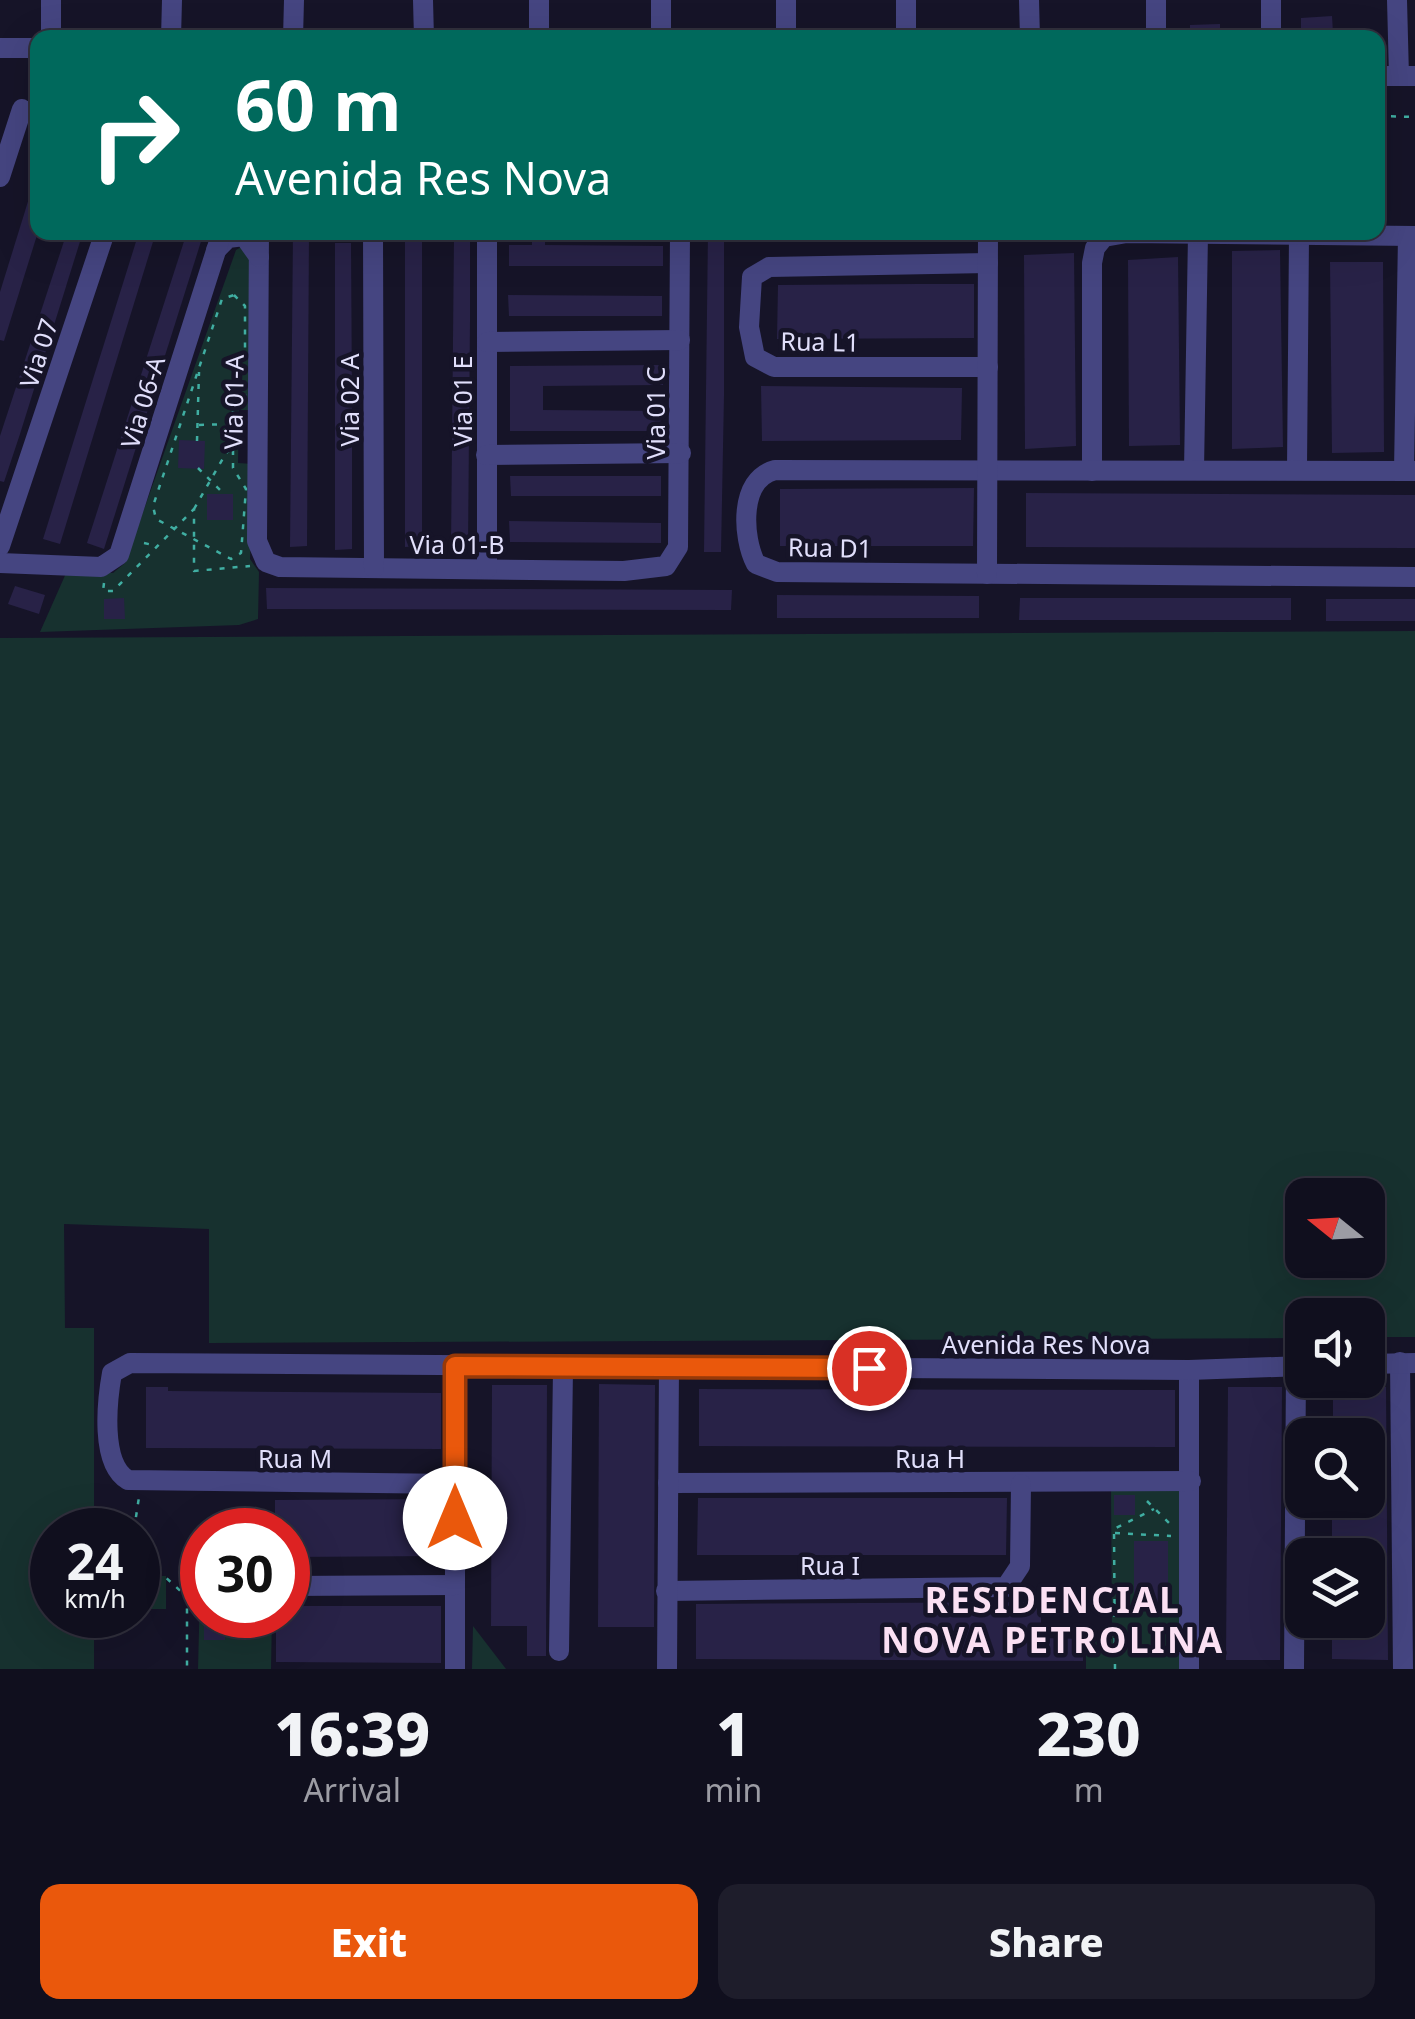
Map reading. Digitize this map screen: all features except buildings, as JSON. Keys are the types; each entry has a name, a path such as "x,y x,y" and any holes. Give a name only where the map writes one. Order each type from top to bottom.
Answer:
{"street":[{"path":"51,0 51,30"},
{"path":"171,30 172,0"},
{"path":"294,0 294,30"},
{"path":"423,0 424,30"},
{"path":"539,0 539,30"},
{"path":"661,0 661,30"},
{"path":"786,0 786,30"},
{"path":"906,0 906,30"},
{"path":"1029,0 1030,30"},
{"path":"1156,0 1156,30"},
{"path":"1271,0 1271,30"},
{"path":"1397,0 1397,76"},
{"path":"0,48 30,48"},
{"path":"0,177 22,109"},
{"path":"1385,236 1412,236 1409,471"},
{"name":"Via 07","path":"0,546 102,240"},
{"path":"247,240 259,256"},
{"name":"Via 01-A","path":"260,240 257,541 260,555 271,566"},
{"name":"Via 02 A","path":"373,240 374,568"},
{"name":"Via 01 E","path":"487,240 487,569"},
{"name":"Via 01 C","path":"643,570 670,563 677,551 681,454 680,240"},
{"path":"988,240 988,574"},
{"path":"1092,471 1091,288 1094,253 1102,240"},
{"path":"1194,470 1198,240"},
{"path":"1297,469 1299,240"},
{"name":"Via 06-A","path":"0,563 91,567 111,564 125,541 219,241"},
{"name":"Rua L1","path":"988,263 770,267 754,274 750,284 750,342 760,363 788,368 988,367"},
{"path":"487,342 680,340"},
{"path":"486,455 681,454"},
{"name":"Rua D1","path":"1409,471 775,470 761,474 752,484 748,522 752,559 764,570 1415,577"},
{"name":"Via 01-B","path":"271,566 643,570"},
{"name":"Avenida Res Nova","path":"138,1482 119,1474 111,1448 110,1379 114,1369 130,1363 1189,1370 1285,1367"},
{"path":"1403,1669 1407,1363"},
{"path":"455,1366 455,1669"},
{"path":"668,1669 669,1366"},
{"path":"558,1650 562,1368"},
{"path":"1189,1370 1189,1669"},
{"path":"1294,1669 1298,1398"},
{"name":"Rua H","path":"668,1483 1191,1481"},
{"name":"Rua M","path":"138,1482 455,1484"},
{"name":"Rua I","path":"666,1591 1006,1587 1020,1566 1021,1484"},
{"path":"310,1586 455,1585"}],"path":[{"path":"1385,116 1415,117"},
{"path":"240,298 244,306 245,404 233,407 233,424 233,468 246,489 241,552 231,559 156,519 153,506 222,299 240,298"},
{"path":"197,441 199,365"},
{"path":"198,425 233,424"},
{"path":"113,578 104,578 103,592 113,591 194,509 226,453 234,448"},
{"path":"198,468 224,494"},
{"path":"194,509 194,571 271,566"},
{"path":"136,540 157,546"},
{"path":"136,1508 138,1482"},
{"path":"1114,1533 1182,1536 1129,1482"},
{"path":"1115,1669 1114,1533 1116,1528 1154,1508"},
{"path":"160,1572 185,1594 187,1669"},
{"path":"1115,1608 1173,1610 1175,1606"}],"green space":[{"path":"245,245 250,248 254,410 239,410 238,463 253,464 250,559 259,572 258,619 239,625 40,632 67,571 113,573 125,563 236,250"},
{"path":"1415,631 1415,1337 1385,1337 1385,1298 1285,1298 1285,1338 209,1343 209,1229 64,1224 65,1328 94,1328 94,1508 30,1508 30,1638 94,1638 94,1669 0,1669 0,638"},
{"path":"1111,1489 1185,1490 1187,1669 1086,1669 1086,1640 1112,1639"},
{"path":"160,1576 166,1576 166,1609 160,1609"},
{"path":"473,1626 506,1669 472,1669"},
{"path":"199,1638 272,1638 271,1669 198,1669"}],"district":[{"name":"RESIDENCIAL NOVA PETROLINA","path":"1053,1619"}],"route":[{"path":"455,1518 455,1366 869,1368"}]}
